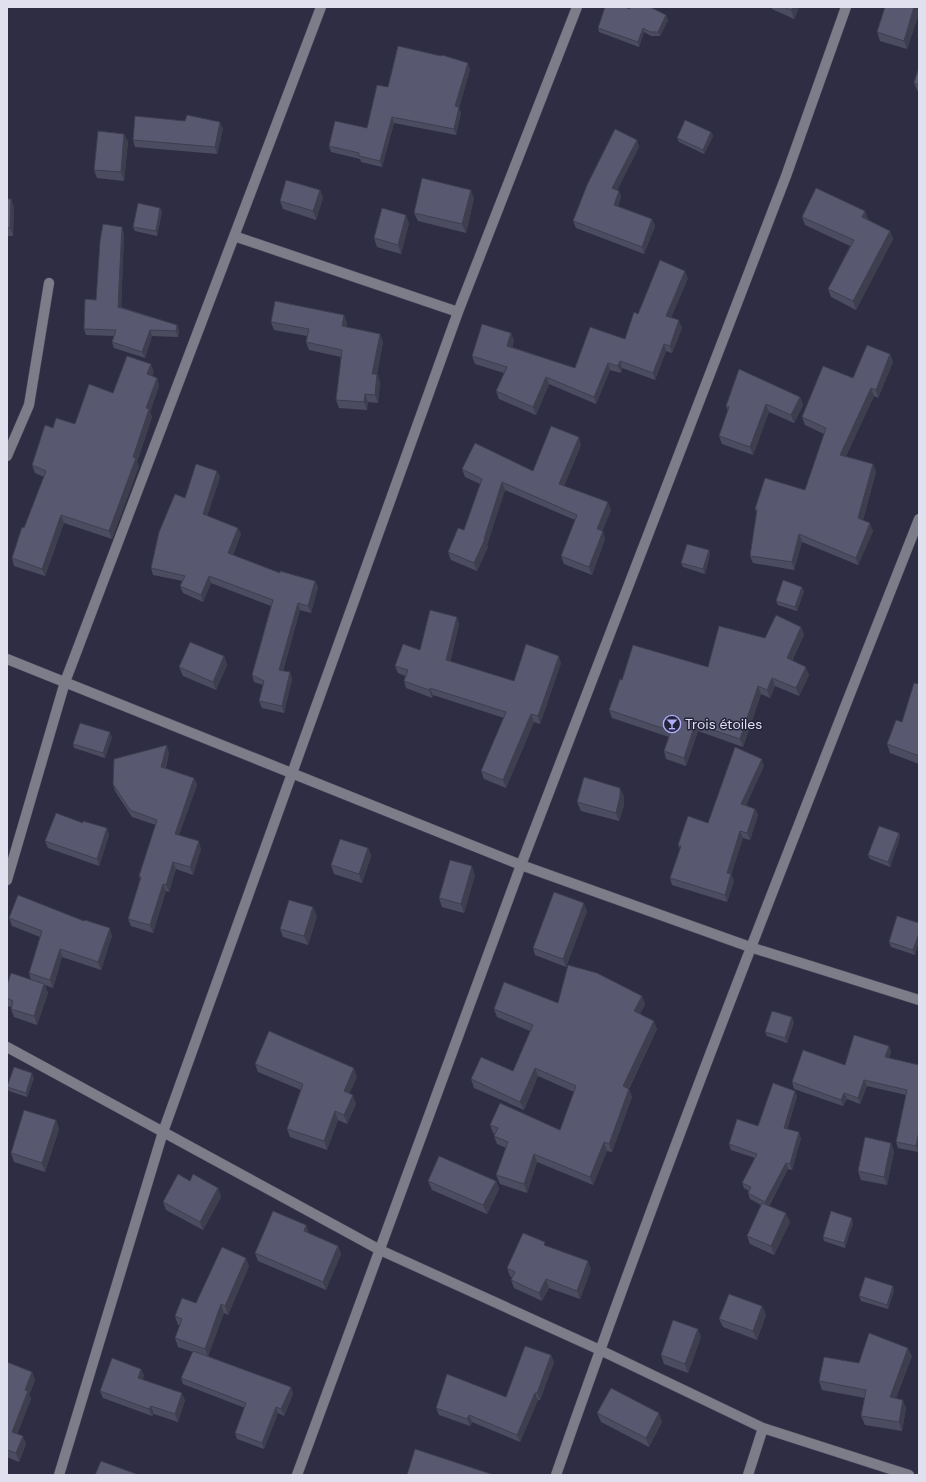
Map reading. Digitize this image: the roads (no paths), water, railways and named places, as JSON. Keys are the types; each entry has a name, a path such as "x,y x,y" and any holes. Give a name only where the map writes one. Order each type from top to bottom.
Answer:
{"street":[{"path":"7,880 65,682 321,7"},
{"path":"59,1475 163,1132 458,312 577,7"},
{"path":"297,1475 521,865 786,176 846,7"},
{"path":"234,236 458,312"},
{"path":"7,456 29,406 49,283"},
{"path":"556,1475 600,1350 750,947 919,519"},
{"path":"7,659 521,865 750,947 919,1000"},
{"path":"7,1047 380,1250 600,1350 763,1428 909,1475"},
{"path":"748,1475 763,1428"}],"place":[{"name":"Trois étoiles","path":"672,724"}]}
